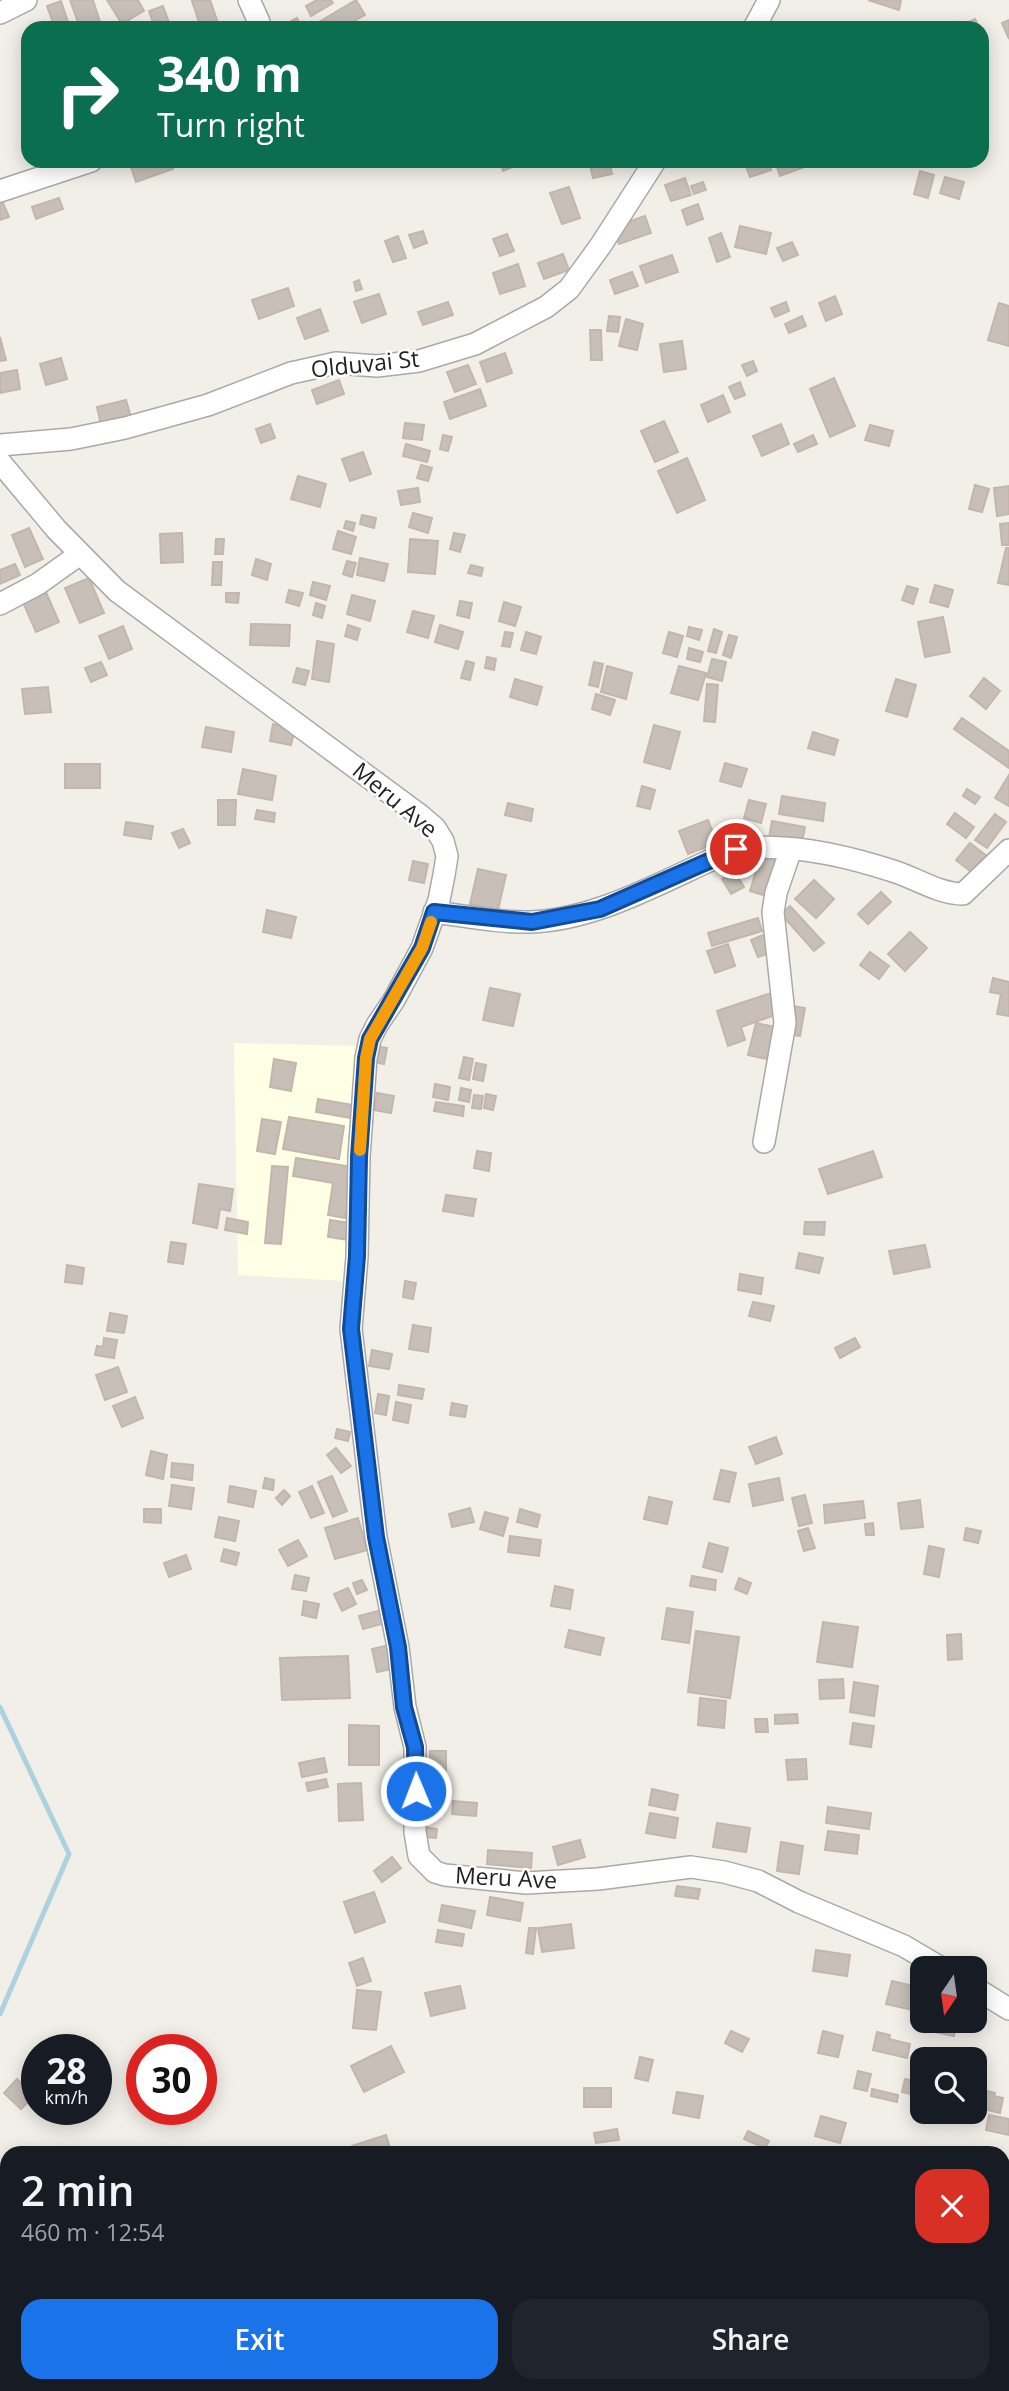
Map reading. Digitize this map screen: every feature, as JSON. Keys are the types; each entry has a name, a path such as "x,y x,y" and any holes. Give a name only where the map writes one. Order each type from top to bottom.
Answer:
{"street":[{"path":"0,13 26,0"},
{"path":"249,0 259,21"},
{"path":"758,21 769,0"},
{"path":"0,191 71,168"},
{"name":"Olduvai St","path":"0,445 71,439 125,428 208,405 291,373 336,363 377,366 419,361 475,344 546,307 569,289 601,245 650,168"},
{"name":"Meru Ave","path":"0,462 55,529 117,591 339,754 435,828 443,841 447,856 434,912 422,948 370,1039 366,1058 351,1329 376,1537 398,1647 404,1707 415,1747 415,1832 419,1856 435,1872 445,1875 526,1883 598,1879 691,1867 724,1872 758,1881 920,1956"},
{"path":"0,604 38,584 80,554"},
{"path":"434,912 511,922 557,919 600,909 736,849 758,846 830,854 958,894 968,891 1009,850"},
{"path":"764,1142 785,1023 773,912 776,893 791,849"},
{"path":"987,1995 1009,2009"}],"shaded area":[{"path":"234,1043 359,1046 345,1281 238,1275"}],"building":[{"path":"70,0 93,0 100,21 78,21"},
{"path":"107,0 138,0 144,11 127,21 120,21"},
{"path":"210,0 217,21 199,21 192,1"},
{"path":"317,0 331,0 333,3 311,16 306,6"},
{"path":"356,0 365,15 354,21 321,21"},
{"path":"868,0 901,0 899,10"},
{"path":"61,1 68,21 52,21 47,6"},
{"path":"163,6 168,21 153,21 149,11"},
{"path":"1009,20 1009,39 1002,23"},
{"path":"131,168 173,169 136,182"},
{"path":"591,168 611,168 612,174 593,178"},
{"path":"747,168 770,168 771,170 750,177"},
{"path":"777,168 802,168 780,176"},
{"path":"920,171 934,175 928,198 914,194"},
{"path":"945,177 964,182 959,199 940,193"},
{"path":"685,178 691,195 671,201 665,185"},
{"path":"703,182 706,190 694,194 691,186"},
{"path":"569,187 580,218 562,224 550,193"},
{"path":"0,196 9,217 0,220"},
{"path":"59,198 63,209 36,219 32,207"},
{"path":"698,204 703,219 687,225 682,210"},
{"path":"645,216 651,233 619,244 613,227"},
{"path":"740,226 771,233 766,254 735,247"},
{"path":"423,231 427,243 414,248 409,235"},
{"path":"721,233 730,257 717,262 709,238"},
{"path":"507,234 514,251 500,256 493,239"},
{"path":"398,236 406,258 393,262 385,241"},
{"path":"792,242 798,255 783,261 777,248"},
{"path":"563,254 569,270 544,279 538,263"},
{"path":"672,255 678,272 646,283 640,266"},
{"path":"518,264 525,286 500,294 493,273"},
{"path":"632,272 638,286 615,294 610,280"},
{"path":"359,280 362,289 356,291 354,282"},
{"path":"288,288 294,306 259,319 252,300"},
{"path":"379,294 386,314 362,323 354,302"},
{"path":"835,296 842,314 826,321 819,303"},
{"path":"448,302 453,315 423,325 418,312"},
{"path":"786,302 789,311 775,317 771,308"},
{"path":"999,303 1009,306 1009,346 988,340"},
{"path":"320,309 328,331 305,339 297,318"},
{"path":"609,316 620,317 618,332 607,331"},
{"path":"802,316 806,326 789,333 785,324"},
{"path":"626,319 643,324 637,350 619,346"},
{"path":"590,330 601,330 602,360 591,360"},
{"path":"0,337 6,360 0,361"},
{"path":"682,341 686,369 664,372 660,344"},
{"path":"505,353 512,373 487,382 480,362"},
{"path":"61,358 67,379 46,385 40,364"},
{"path":"753,361 757,371 747,376 742,365"},
{"path":"468,365 476,384 455,392 447,372"},
{"path":"17,370 20,389 0,393 0,373"},
{"path":"834,378 855,426 830,437 810,389"},
{"path":"339,380 344,394 317,404 312,390"},
{"path":"740,382 745,395 735,399 729,387"},
{"path":"480,389 486,406 450,419 444,402"},
{"path":"723,395 730,412 708,422 701,405"},
{"path":"126,400 131,417 101,425 97,407"},
{"path":"664,421 678,452 655,462 641,431"},
{"path":"405,423 424,425 422,440 403,438"},
{"path":"270,424 275,438 261,443 256,429"},
{"path":"781,424 789,444 762,456 753,436"},
{"path":"870,425 893,431 889,446 865,440"},
{"path":"443,435 452,437 448,451 440,449"},
{"path":"813,435 817,444 798,452 794,444"},
{"path":"406,444 430,451 427,462 403,456"},
{"path":"363,452 371,474 350,481 342,459"},
{"path":"687,458 705,500 677,513 658,471"},
{"path":"421,465 432,468 428,481 417,478"},
{"path":"298,476 326,484 320,507 291,499"},
{"path":"975,485 989,489 982,512 969,509"},
{"path":"1009,486 1009,514 997,516 994,488"},
{"path":"418,488 420,502 401,505 398,491"},
{"path":"413,513 432,518 428,533 409,527"},
{"path":"362,515 376,518 374,528 360,524"},
{"path":"346,521 355,523 353,531 344,528"},
{"path":"1009,523 1009,545 1002,545 1000,524"},
{"path":"29,528 43,559 25,567 12,535"},
{"path":"338,531 356,537 351,554 333,549"},
{"path":"182,533 183,562 161,563 160,534"},
{"path":"454,533 465,535 460,552 450,549"},
{"path":"216,539 224,539 223,554 215,554"},
{"path":"410,539 438,541 435,574 408,572"},
{"path":"1006,548 1009,548 1009,585 998,583"},
{"path":"360,558 388,564 384,581 357,575"},
{"path":"256,559 271,564 267,580 252,575"},
{"path":"347,561 356,563 352,577 343,574"},
{"path":"213,562 222,562 221,585 212,585"},
{"path":"15,564 20,575 0,584 0,570"},
{"path":"471,565 483,568 481,576 468,573"},
{"path":"89,578 104,613 80,623 65,588"},
{"path":"313,582 330,586 326,600 310,595"},
{"path":"935,585 953,590 948,607 930,602"},
{"path":"907,586 918,589 913,604 902,600"},
{"path":"45,590 59,622 36,632 22,600"},
{"path":"289,590 303,593 299,606 286,602"},
{"path":"226,593 239,593 238,603 226,602"},
{"path":"352,595 375,601 370,621 347,614"},
{"path":"460,601 472,603 469,618 457,615"},
{"path":"504,602 521,607 515,626 499,621"},
{"path":"316,603 325,606 322,618 313,615"},
{"path":"413,611 434,616 428,638 407,632"},
{"path":"943,617 950,652 925,657 918,622"},
{"path":"251,624 290,625 289,646 250,645"},
{"path":"348,625 360,629 357,640 345,636"},
{"path":"440,625 463,632 458,649 435,642"},
{"path":"123,626 132,649 109,659 99,636"},
{"path":"689,627 702,630 699,640 687,636"},
{"path":"714,629 722,632 716,653 708,651"},
{"path":"505,632 513,633 510,647 502,646"},
{"path":"526,632 541,637 536,654 521,650"},
{"path":"669,632 683,636 677,657 663,653"},
{"path":"729,635 737,637 731,658 723,655"},
{"path":"317,641 334,644 329,682 312,679"},
{"path":"689,648 703,652 700,662 687,659"},
{"path":"487,657 496,659 494,670 485,668"},
{"path":"712,659 726,662 722,681 707,677"},
{"path":"466,661 474,663 470,680 461,678"},
{"path":"101,662 107,675 91,682 85,668"},
{"path":"594,662 603,664 598,687 589,685"},
{"path":"607,666 632,673 626,699 601,692"},
{"path":"679,666 706,673 698,700 671,693"},
{"path":"297,668 309,671 305,685 293,682"},
{"path":"984,678 1000,691 986,709 970,696"},
{"path":"515,679 542,687 537,705 510,697"},
{"path":"896,679 916,685 907,717 886,711"},
{"path":"707,684 718,685 715,722 704,721"},
{"path":"48,687 51,712 25,714 22,689"},
{"path":"596,694 615,700 610,715 592,709"},
{"path":"962,718 1009,751 1009,768 954,729"},
{"path":"273,724 295,728 291,745 270,741"},
{"path":"654,725 680,732 670,769 644,762"},
{"path":"206,727 234,732 231,752 202,747"},
{"path":"813,732 838,740 834,755 808,748"},
{"path":"725,763 747,769 741,787 720,781"},
{"path":"65,764 100,764 100,788 65,788"},
{"path":"243,769 276,776 272,800 238,794"},
{"path":"1009,775 1009,806 995,798"},
{"path":"642,786 655,790 650,809 637,806"},
{"path":"967,789 980,797 975,804 963,796"},
{"path":"782,796 825,803 823,821 779,814"},
{"path":"218,800 236,800 235,825 218,825"},
{"path":"749,800 766,804 761,823 744,818"},
{"path":"508,803 533,809 531,821 505,815"},
{"path":"257,810 275,813 274,822 255,819"},
{"path":"955,813 974,827 966,838 947,824"},
{"path":"995,814 1006,822 987,848 975,840"},
{"path":"708,820 717,843 688,854 679,831"},
{"path":"772,821 805,827 802,842 769,837"},
{"path":"126,822 153,826 151,839 124,835"},
{"path":"183,829 190,843 179,848 172,833"},
{"path":"970,843 988,857 974,874 956,860"},
{"path":"760,857 777,861 767,896 750,891"},
{"path":"413,861 428,864 424,883 409,880"},
{"path":"478,869 506,875 498,910 470,904"},
{"path":"735,872 744,887 731,894 722,879"},
{"path":"814,880 834,899 816,918 795,899"},
{"path":"881,892 891,902 868,924 858,914"},
{"path":"790,906 824,943 814,951 781,914"},
{"path":"267,910 296,917 291,938 263,932"},
{"path":"758,918 762,931 712,946 708,933"},
{"path":"910,932 927,948 905,971 888,954"},
{"path":"768,933 775,951 758,957 751,940"},
{"path":"728,944 735,966 715,973 707,951"},
{"path":"870,952 889,966 879,979 860,965"},
{"path":"993,978 1009,982 1009,1016 997,1014 1001,994 990,992"},
{"path":"490,988 520,994 513,1026 483,1020"},
{"path":"771,993 778,1014 741,1027 745,1040 728,1046 717,1011"},
{"path":"793,1006 805,1008 800,1036 789,1034"},
{"path":"756,1023 775,1027 767,1059 748,1055"},
{"path":"376,1046 387,1048 384,1064 373,1062"},
{"path":"464,1057 473,1059 469,1080 459,1078"},
{"path":"274,1059 296,1063 291,1091 270,1087"},
{"path":"476,1063 486,1065 483,1081 473,1079"},
{"path":"435,1084 450,1087 448,1100 433,1097"},
{"path":"461,1088 471,1090 469,1102 459,1100"},
{"path":"377,1093 394,1096 391,1113 374,1110"},
{"path":"486,1094 496,1096 493,1110 484,1108"},
{"path":"474,1095 483,1096 481,1109 472,1108"},
{"path":"318,1099 353,1105 351,1118 316,1112"},
{"path":"436,1102 464,1106 463,1116 434,1111"},
{"path":"289,1117 344,1126 339,1159 283,1149"},
{"path":"262,1119 281,1122 275,1154 257,1151"},
{"path":"477,1151 491,1153 489,1171 474,1168"},
{"path":"873,1151 882,1177 828,1194 819,1169"},
{"path":"296,1158 353,1167 345,1218 328,1215 333,1183 293,1176"},
{"path":"272,1166 288,1167 281,1244 265,1243"},
{"path":"199,1184 233,1189 230,1211 220,1209 217,1228 193,1223"},
{"path":"446,1195 476,1199 473,1216 443,1211"},
{"path":"227,1218 248,1222 247,1234 225,1230"},
{"path":"330,1220 351,1223 349,1240 328,1237"},
{"path":"805,1222 825,1222 824,1235 804,1234"},
{"path":"171,1242 186,1244 183,1264 168,1262"},
{"path":"925,1245 930,1267 894,1274 889,1251"},
{"path":"799,1253 823,1258 819,1273 796,1268"},
{"path":"67,1265 84,1268 82,1284 65,1282"},
{"path":"740,1274 763,1278 761,1294 738,1290"},
{"path":"405,1281 416,1283 413,1299 403,1297"},
{"path":"753,1302 774,1306 770,1321 749,1316"},
{"path":"110,1313 127,1316 124,1333 107,1331"},
{"path":"413,1325 431,1328 428,1352 409,1349"},
{"path":"104,1338 117,1340 114,1358 95,1355 97,1346 103,1347"},
{"path":"855,1338 860,1347 840,1358 835,1348"},
{"path":"372,1350 392,1354 389,1369 369,1366"},
{"path":"118,1367 127,1392 105,1400 96,1375"},
{"path":"399,1385 424,1389 422,1399 398,1395"},
{"path":"378,1394 389,1396 386,1415 375,1413"},
{"path":"135,1397 143,1418 122,1427 113,1406"},
{"path":"396,1402 411,1405 408,1423 393,1420"},
{"path":"452,1403 467,1406 465,1417 450,1415"},
{"path":"337,1429 350,1432 348,1441 335,1438"},
{"path":"776,1437 782,1454 756,1464 749,1447"},
{"path":"336,1448 351,1466 341,1473 327,1455"},
{"path":"151,1451 167,1455 163,1479 146,1475"},
{"path":"172,1463 193,1465 192,1480 171,1477"},
{"path":"721,1470 736,1473 729,1502 714,1499"},
{"path":"332,1476 347,1511 333,1517 318,1482"},
{"path":"265,1478 274,1480 273,1490 263,1488"},
{"path":"779,1478 783,1500 753,1506 749,1484"},
{"path":"172,1485 194,1488 191,1509 169,1506"},
{"path":"230,1486 256,1491 253,1507 228,1502"},
{"path":"312,1486 324,1513 311,1518 299,1492"},
{"path":"284,1490 290,1496 282,1505 276,1498"},
{"path":"805,1495 812,1523 799,1526 792,1498"},
{"path":"649,1497 672,1502 667,1524 644,1519"},
{"path":"920,1500 923,1527 901,1529 898,1503"},
{"path":"863,1501 865,1518 825,1523 824,1505"},
{"path":"470,1508 474,1522 452,1527 449,1514"},
{"path":"144,1509 161,1509 161,1523 144,1522"},
{"path":"520,1509 540,1515 537,1527 517,1522"},
{"path":"485,1512 508,1518 503,1536 480,1529"},
{"path":"219,1517 239,1521 235,1541 215,1537"},
{"path":"358,1518 367,1550 335,1559 325,1528"},
{"path":"873,1523 874,1535 866,1535 865,1524"},
{"path":"808,1528 815,1548 804,1551 798,1531"},
{"path":"966,1528 981,1531 978,1543 964,1540"},
{"path":"510,1536 541,1540 539,1556 508,1552"},
{"path":"298,1540 307,1556 288,1566 279,1550"},
{"path":"709,1543 728,1548 722,1572 703,1567"},
{"path":"929,1546 944,1549 939,1577 924,1574"},
{"path":"224,1549 239,1553 236,1565 221,1561"},
{"path":"186,1555 191,1569 169,1577 164,1563"},
{"path":"295,1575 309,1578 306,1591 292,1589"},
{"path":"692,1576 716,1580 715,1590 690,1586"},
{"path":"739,1578 751,1583 747,1594 735,1589"},
{"path":"362,1580 367,1590 357,1594 353,1583"},
{"path":"555,1586 573,1590 570,1609 551,1606"},
{"path":"348,1588 356,1604 342,1611 334,1594"},
{"path":"304,1601 319,1604 316,1618 302,1615"},
{"path":"667,1608 693,1612 689,1643 662,1639"},
{"path":"382,1610 385,1623 363,1629 359,1616"},
{"path":"823,1622 858,1627 852,1667 817,1662"},
{"path":"569,1630 604,1638 600,1655 565,1647"},
{"path":"696,1631 739,1637 730,1698 688,1692"},
{"path":"961,1634 962,1659 948,1660 947,1635"},
{"path":"390,1645 396,1668 377,1672 372,1649"},
{"path":"348,1656 350,1698 282,1700 280,1658"},
{"path":"843,1679 844,1698 820,1699 819,1680"},
{"path":"854,1682 878,1686 874,1716 850,1712"},
{"path":"700,1698 726,1701 724,1728 698,1725"},
{"path":"797,1714 798,1723 775,1724 775,1715"},
{"path":"755,1719 767,1719 768,1732 756,1732"},
{"path":"853,1723 874,1726 871,1747 850,1744"},
{"path":"349,1725 379,1726 379,1765 349,1765"},
{"path":"430,1751 446,1751 446,1780 430,1780"},
{"path":"324,1758 327,1772 302,1777 299,1763"},
{"path":"806,1759 807,1779 788,1780 786,1760"},
{"path":"326,1779 328,1787 308,1791 306,1783"},
{"path":"361,1783 363,1820 339,1821 338,1784"},
{"path":"652,1789 678,1795 675,1810 649,1805"},
{"path":"422,1790 445,1790 445,1799 422,1799"},
{"path":"453,1801 477,1803 476,1816 452,1814"},
{"path":"828,1807 871,1813 869,1829 826,1823"},
{"path":"650,1813 678,1818 675,1838 646,1833"},
{"path":"717,1823 750,1828 746,1852 713,1847"},
{"path":"424,1827 437,1829 436,1838 423,1837"},
{"path":"828,1831 859,1835 857,1854 825,1850"},
{"path":"580,1840 585,1857 558,1865 553,1847"},
{"path":"781,1842 803,1846 799,1874 777,1871"},
{"path":"488,1850 532,1853 531,1868 487,1864"},
{"path":"392,1857 401,1868 382,1882 374,1871"},
{"path":"677,1886 700,1889 698,1899 675,1896"},
{"path":"374,1892 385,1922 355,1933 344,1902"},
{"path":"490,1897 523,1903 520,1921 487,1915"},
{"path":"442,1905 475,1911 471,1928 439,1921"},
{"path":"571,1924 574,1948 542,1952 538,1928"},
{"path":"529,1928 536,1928 533,1954 526,1953"},
{"path":"438,1930 464,1934 462,1946 436,1942"},
{"path":"816,1950 850,1955 847,1976 813,1971"},
{"path":"363,1958 371,1981 357,1986 349,1963"},
{"path":"892,1981 910,1985 910,2009 886,2004"},
{"path":"460,1986 465,2008 431,2016 425,1993"},
{"path":"357,1990 381,1992 376,2030 353,2028"},
{"path":"731,2031 749,2039 742,2052 725,2043"},
{"path":"823,2031 843,2036 838,2057 818,2053"},
{"path":"877,2032 890,2035 889,2039 910,2044 907,2058 873,2050"},
{"path":"391,2046 404,2072 364,2092 351,2066"},
{"path":"640,2057 653,2060 648,2081 635,2078"},
{"path":"858,2071 871,2074 867,2091 854,2088"},
{"path":"17,2079 21,2083 21,2109 4,2093"},
{"path":"905,2079 910,2080 910,2094 902,2092"},
{"path":"584,2088 611,2088 611,2107 584,2107"},
{"path":"872,2089 898,2095 897,2102 871,2096"},
{"path":"987,2091 1003,2098 1000,2113 987,2110"},
{"path":"677,2092 703,2096 699,2118 673,2113"},
{"path":"989,2115 1009,2119 1009,2135 986,2130"},
{"path":"821,2116 846,2123 840,2143 815,2136"},
{"path":"617,2129 619,2140 596,2143 594,2133"},
{"path":"748,2131 769,2141 766,2146 760,2146 744,2139"},
{"path":"386,2135 389,2146 352,2146"}],"waterway":[{"path":"0,1707 69,1854 0,2014"}],"slow traffic":[{"path":"360,1150 366,1058 370,1039 422,948 431,922"}],"route":[{"path":"416,1791 415,1747 404,1707 398,1647 376,1537 351,1329 357,1256 359,1157 366,1058 370,1039 422,948 434,912 511,922 557,919 600,909 736,849"}]}
